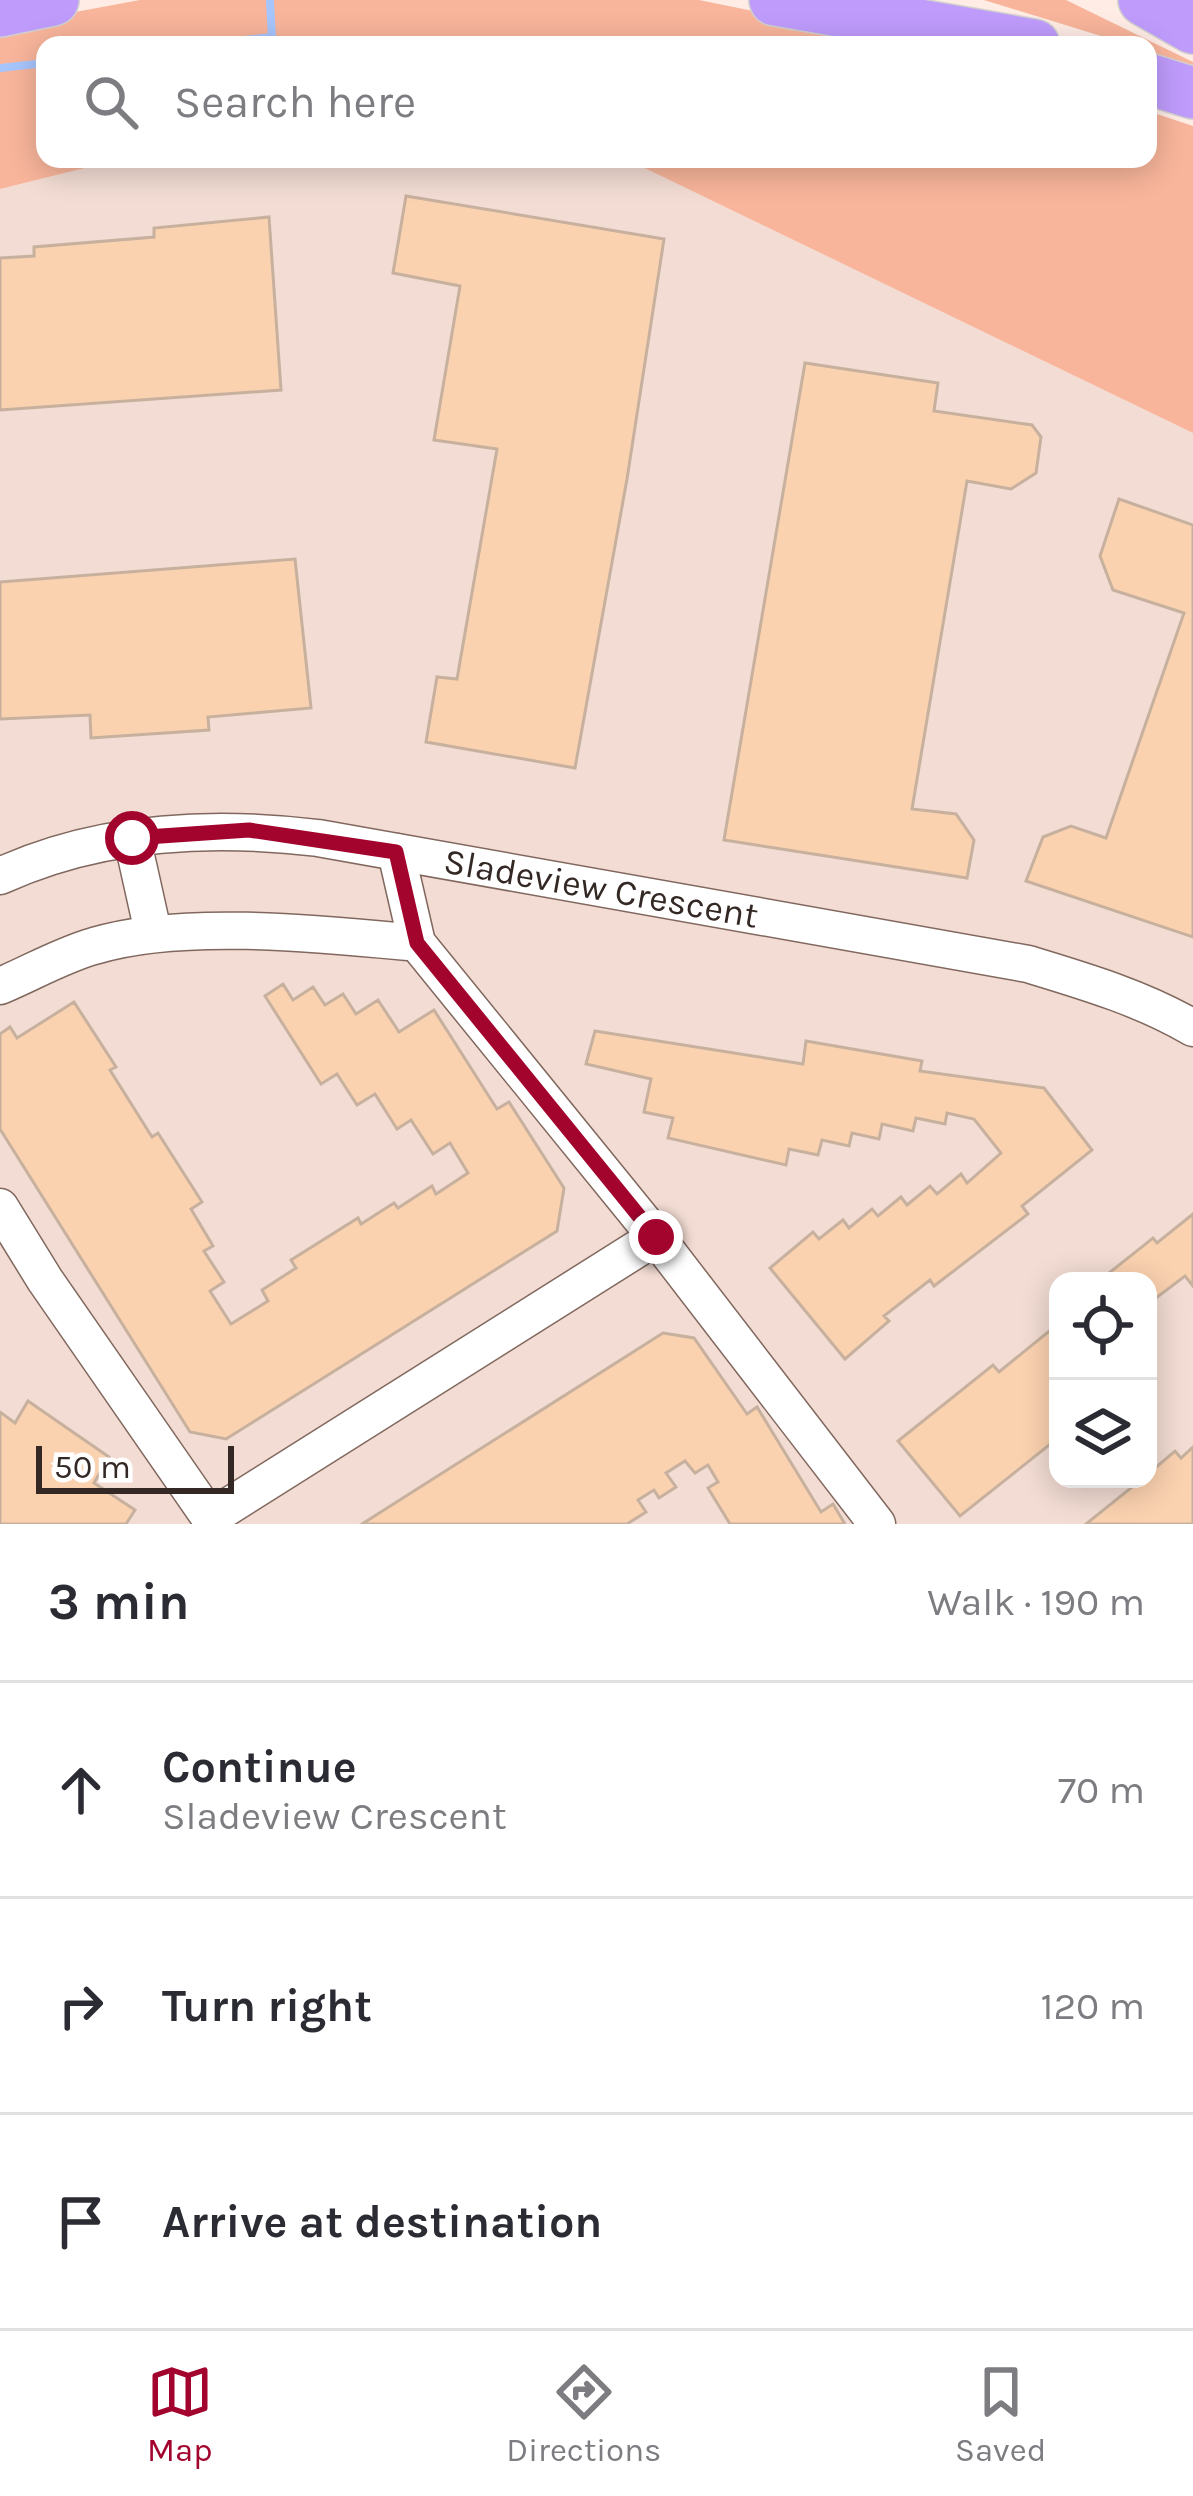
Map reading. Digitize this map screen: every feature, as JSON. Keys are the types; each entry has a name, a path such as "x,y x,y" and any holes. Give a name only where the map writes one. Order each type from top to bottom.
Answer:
{"highway":[{"path":"0,11 53,0"},
{"path":"775,0 982,36"},
{"path":"1144,0 1193,28"},
{"path":"1157,82 1193,93"}],"street":[{"name":"Sladeview Crescent","path":"0,876 78,847 132,838 249,830 1028,964 1096,985 1193,1028"},
{"path":"132,838 153,932"},
{"path":"396,852 417,943 656,1237 877,1524"},
{"path":"0,986 92,946 153,932 332,935 417,943"},
{"path":"0,1207 211,1521 656,1237"}],"shaded area":[{"path":"140,0 699,0 875,36 36,36 36,168 85,168 0,189 0,26"},
{"path":"984,0 1066,0 1140,36 1101,36"},
{"path":"1157,44 1193,62 1193,73 1157,57"},
{"path":"1157,114 1193,126 1193,433 645,168 1157,168"},
{"path":"85,168 645,168 1193,433 1193,1524 0,1524 0,189"}],"building":[{"path":"406,196 664,239 575,768 426,742 437,677 457,679 497,449 434,440 460,286 393,273"},
{"path":"269,217 281,390 0,410 0,258 34,256 34,247 154,237 154,228"},
{"path":"805,363 938,383 934,411 1032,425 1041,437 1036,473 1011,489 967,481 912,809 956,814 974,840 967,878 724,840"},
{"path":"1119,499 1193,525 1193,937 1026,881 1043,837 1071,826 1106,838 1184,613 1113,590 1100,556"},
{"path":"295,559 311,708 208,717 209,730 91,738 90,715 0,719 0,582"},
{"path":"283,984 293,1000 313,987 325,1005 343,994 356,1014 378,1000 399,1032 434,1010 497,1109 509,1102 564,1188 557,1231 226,1439 190,1432 0,1129 0,1034 10,1027 17,1038 74,1002 116,1067 110,1070 152,1137 158,1133 202,1202 191,1209 213,1246 204,1251 224,1282 210,1291 231,1324 268,1301 262,1290 296,1268 291,1260 358,1218 361,1224 394,1203 398,1208 432,1186 436,1194 468,1173 450,1143 433,1154 411,1120 397,1129 375,1094 357,1105 337,1074 321,1084 265,996"},
{"path":"595,1031 803,1064 806,1041 922,1061 920,1071 1044,1088 1092,1150 1022,1206 1028,1214 934,1286 930,1280 884,1316 889,1321 845,1359 770,1268 813,1232 819,1239 843,1220 849,1228 872,1209 878,1216 901,1197 907,1205 930,1186 937,1194 961,1174 967,1183 1001,1153 974,1119 947,1113 945,1124 916,1118 913,1131 882,1124 879,1139 852,1133 849,1146 822,1140 818,1155 789,1149 786,1165 668,1138 673,1118 644,1112 651,1079 586,1064"},
{"path":"1193,1214 1193,1286 1185,1276 1157,1297 1157,1272 1110,1272 1153,1238 1157,1243"},
{"path":"1049,1331 1049,1445 960,1516 898,1441 993,1365 999,1372"},
{"path":"663,1333 694,1338 747,1414 757,1407 821,1512 833,1504 845,1524 730,1524 708,1488 718,1482 708,1465 695,1473 685,1461 666,1473 676,1487 659,1498 654,1490 638,1500 646,1512 627,1524 362,1524"},
{"path":"28,1401 109,1457 94,1483 135,1510 126,1524 0,1524 0,1412 15,1423"},
{"path":"1193,1447 1193,1524 1086,1524 1131,1488 1157,1488 1157,1466 1175,1451 1181,1458"}],"waterway":[{"path":"270,2 272,36"},
{"path":"0,68 36,64"}],"route":[{"path":"132,838 249,830 396,852 417,943 656,1237"}]}
